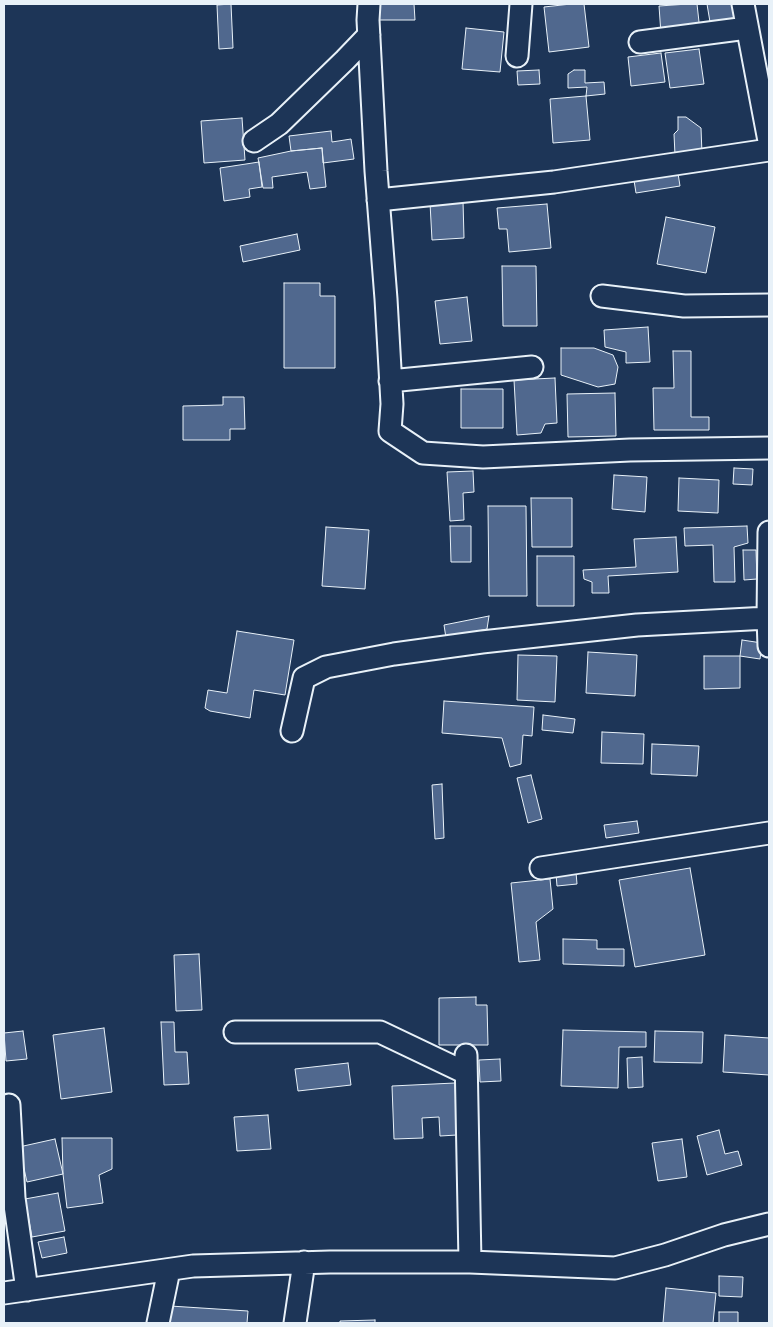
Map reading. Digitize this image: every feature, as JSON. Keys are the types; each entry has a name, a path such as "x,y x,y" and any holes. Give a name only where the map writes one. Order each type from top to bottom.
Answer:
{"street":[{"path":"369,4 378,200 392,404 390,431 423,453 483,457 630,450 769,448"},
{"path":"517,56 521,4"},
{"path":"743,4 769,142"},
{"path":"640,42 747,28"},
{"path":"254,141 279,124 369,35"},
{"path":"378,200 554,182 769,150"},
{"path":"602,296 684,306 769,305"},
{"path":"390,381 532,367"},
{"path":"769,532 769,646"},
{"path":"292,731 304,678 326,667 394,654 491,641 638,625 768,618"},
{"path":"541,868 769,833"},
{"path":"235,1032 380,1032 466,1064 470,1262"},
{"path":"8,1105 14,1198 27,1290"},
{"path":"4,1293 193,1266 304,1262 470,1262 615,1268 665,1255 724,1235 769,1224"},
{"path":"295,1323 304,1262"},
{"path":"158,1323 169,1270"}],"building":[{"path":"231,4 233,48 219,49 217,5"},
{"path":"378,4 414,4 415,20 378,20"},
{"path":"584,4 589,47 549,52 544,7"},
{"path":"697,4 700,31 661,34 659,6"},
{"path":"707,4 733,4 735,18 710,22"},
{"path":"466,28 504,32 500,72 462,69"},
{"path":"699,49 704,84 670,88 665,53"},
{"path":"661,53 665,82 631,86 628,57"},
{"path":"539,70 540,84 518,85 517,71"},
{"path":"574,70 585,70 585,83 604,82 605,94 586,96 587,87 568,88 568,74"},
{"path":"586,96 590,140 553,143 550,99"},
{"path":"678,117 686,117 701,128 702,154 675,155 674,134 678,130"},
{"path":"242,118 245,160 204,163 201,121"},
{"path":"331,131 332,142 351,139 354,159 323,163 322,148 291,151 289,136"},
{"path":"322,148 326,187 310,189 307,172 272,177 273,188 263,188 258,158 291,151"},
{"path":"259,162 262,187 249,189 250,197 224,201 220,168"},
{"path":"677,167 680,186 636,193 633,174"},
{"path":"463,201 464,238 432,240 430,203"},
{"path":"547,204 551,248 509,252 507,229 499,229 497,208"},
{"path":"666,217 715,227 706,273 657,264"},
{"path":"297,234 300,250 243,262 240,246"},
{"path":"502,266 536,266 537,326 503,326"},
{"path":"284,283 320,283 320,296 335,296 335,368 284,368"},
{"path":"467,297 472,341 440,344 435,301"},
{"path":"648,327 650,362 626,363 626,352 605,347 604,330"},
{"path":"561,348 594,348 613,355 618,367 615,384 598,387 561,375"},
{"path":"673,351 691,351 691,417 709,417 709,430 654,430 653,388 674,388"},
{"path":"555,378 557,423 545,424 541,433 517,435 514,380"},
{"path":"461,389 503,389 503,428 461,428"},
{"path":"615,393 616,436 568,437 567,394"},
{"path":"223,397 244,397 245,429 230,429 230,440 183,440 183,406 223,405"},
{"path":"734,468 753,469 752,485 733,484"},
{"path":"473,471 474,492 463,493 464,520 450,521 447,472"},
{"path":"614,475 647,477 645,512 612,509"},
{"path":"679,478 719,480 718,513 678,511"},
{"path":"531,498 572,498 572,547 532,547"},
{"path":"488,506 526,506 527,596 489,596"},
{"path":"450,526 471,526 471,562 451,562"},
{"path":"747,526 748,543 734,547 735,582 714,582 713,545 685,546 684,528"},
{"path":"326,527 369,530 365,589 322,586"},
{"path":"676,537 678,572 608,576 609,593 592,593 592,582 584,579 583,570 636,567 634,539"},
{"path":"743,550 756,550 757,579 744,580"},
{"path":"537,556 574,556 574,606 537,606"},
{"path":"489,616 487,629 446,638 444,625"},
{"path":"237,631 294,640 285,695 254,690 250,718 210,711 205,708 208,690 227,693"},
{"path":"742,640 762,643 760,659 740,656"},
{"path":"588,652 637,655 635,696 586,693"},
{"path":"518,655 557,656 555,702 517,700"},
{"path":"704,656 740,656 740,688 704,689"},
{"path":"444,701 534,707 532,736 523,735 521,764 510,767 502,738 442,733"},
{"path":"543,715 575,719 573,733 542,730"},
{"path":"602,732 644,734 643,764 601,763"},
{"path":"652,744 699,746 697,776 651,774"},
{"path":"531,775 542,819 528,823 517,778"},
{"path":"442,784 444,838 435,839 432,785"},
{"path":"637,821 639,833 606,838 604,825"},
{"path":"690,868 705,955 635,967 619,880"},
{"path":"576,872 577,884 557,886 556,874"},
{"path":"550,879 553,909 536,922 540,960 519,962 511,883"},
{"path":"563,939 597,940 597,949 624,949 624,966 563,964"},
{"path":"199,954 202,1010 176,1011 174,955"},
{"path":"476,997 476,1005 487,1005 488,1045 439,1045 439,998"},
{"path":"161,1022 174,1022 175,1052 187,1052 189,1084 164,1085"},
{"path":"104,1028 112,1092 61,1099 53,1035"},
{"path":"563,1030 646,1032 646,1047 619,1047 618,1088 561,1086"},
{"path":"23,1031 27,1059 6,1061 4,1033"},
{"path":"655,1031 703,1032 702,1063 654,1062"},
{"path":"725,1035 769,1038 769,1075 723,1072"},
{"path":"642,1057 643,1087 628,1088 627,1058"},
{"path":"500,1059 501,1081 480,1082 479,1060"},
{"path":"348,1063 351,1085 298,1091 295,1069"},
{"path":"455,1083 457,1135 440,1136 439,1117 422,1118 423,1138 394,1139 392,1086"},
{"path":"268,1115 271,1149 237,1151 234,1117"},
{"path":"719,1130 725,1154 738,1151 742,1165 707,1175 697,1136"},
{"path":"62,1138 112,1138 112,1169 99,1175 103,1203 67,1208 63,1174"},
{"path":"55,1139 63,1174 27,1182 19,1147"},
{"path":"682,1139 687,1177 658,1181 652,1143"},
{"path":"58,1193 65,1231 32,1237 25,1199"},
{"path":"64,1237 67,1253 42,1258 38,1242"},
{"path":"719,1276 743,1277 742,1297 719,1296"},
{"path":"666,1288 716,1293 713,1323 663,1323"},
{"path":"170,1306 248,1311 247,1323 169,1323"},
{"path":"719,1312 738,1312 738,1323 719,1323"},
{"path":"375,1320 375,1323 340,1323 340,1321"}]}
